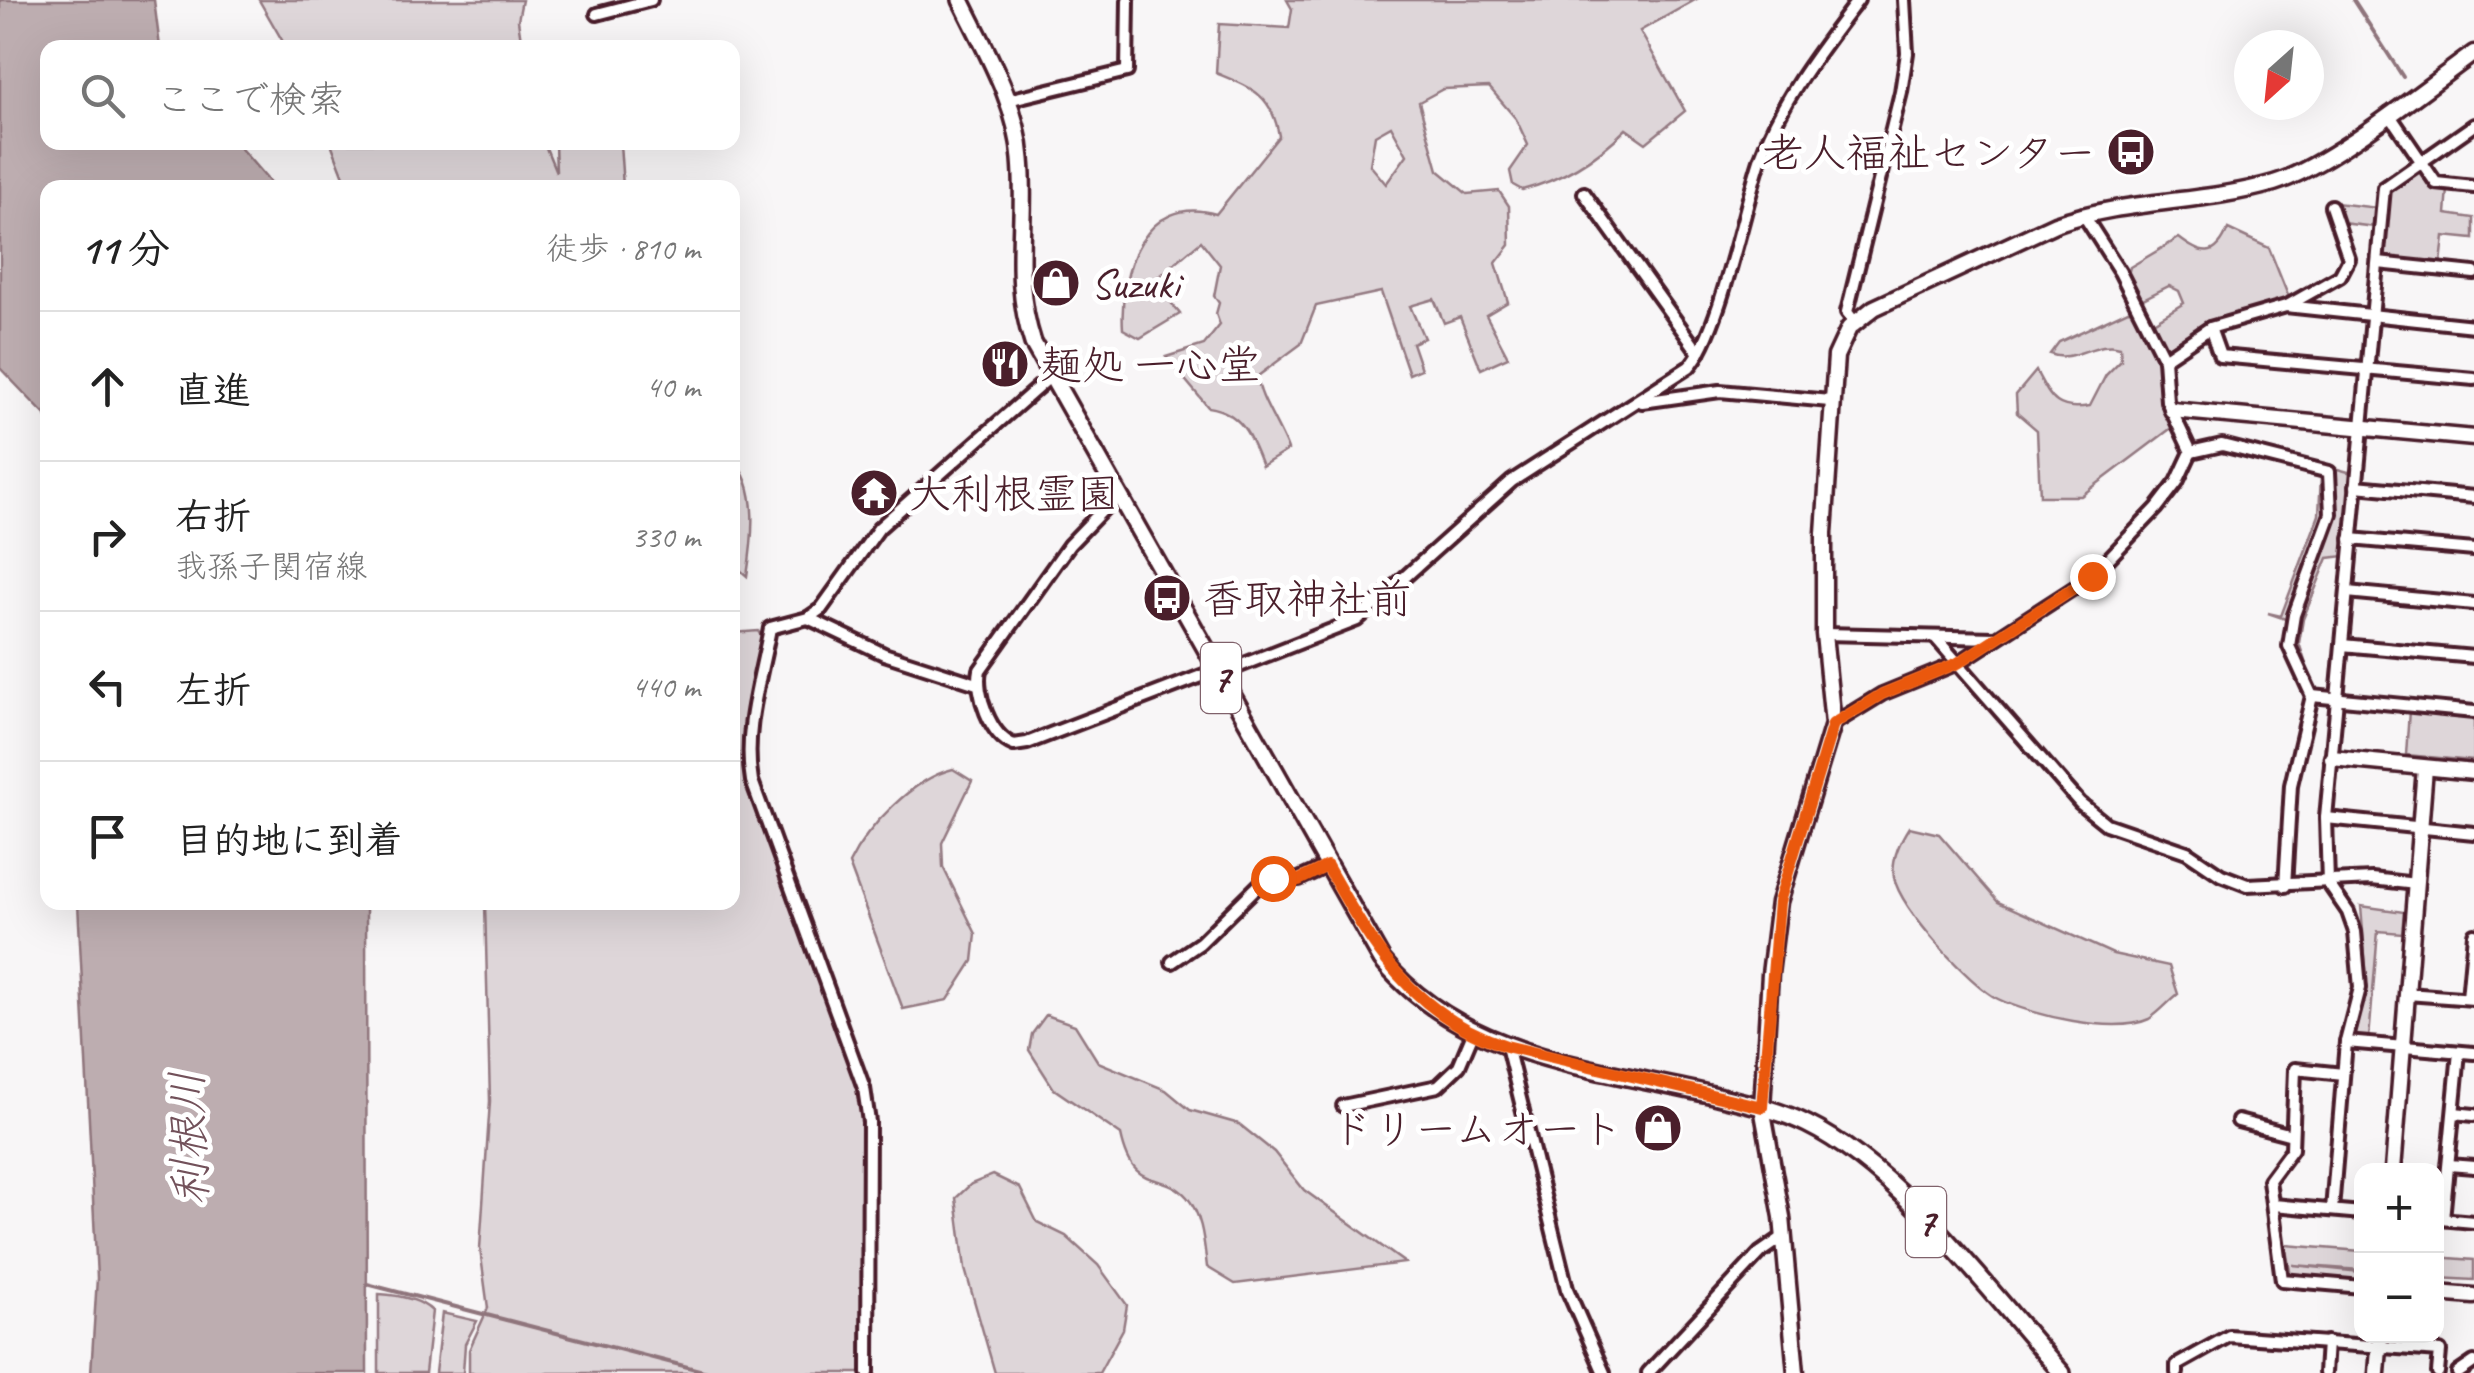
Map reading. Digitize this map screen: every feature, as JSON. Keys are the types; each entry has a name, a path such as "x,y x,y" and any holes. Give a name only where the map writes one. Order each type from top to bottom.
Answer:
{"main road":[{"name":"7","path":"961,0 1008,100 1022,160 1021,302 1033,343 1327,866 1390,970 1429,1007 1473,1034 1506,1046 1762,1107 1808,1124 1869,1162 2060,1373"}],"street":[{"path":"596,14 650,0"},
{"path":"1008,100 1127,71 1128,0"},
{"path":"1119,493 1070,546 986,660 976,684 997,732 1014,744 1357,620 1512,481 1680,374 1699,353 1763,152 1800,78 1858,0"},
{"path":"1854,321 1847,312 1901,92 1906,53 1904,0"},
{"path":"1796,1373 1783,1236 1762,1107 1779,902 1833,724 1824,634 1830,401 1836,356 1854,321 1892,299 2083,214 2275,182 2304,170 2474,53"},
{"path":"2388,114 2436,183 2474,187"},
{"path":"2332,1210 2346,1042 2360,988 2359,960 2348,912 2328,884 2326,818 2384,188 2474,125"},
{"path":"1584,193 1699,353"},
{"path":"2164,358 2210,328 2286,306 2340,276 2350,259 2330,206"},
{"path":"1833,724 1882,694 1958,663 2092,576 2177,482 2191,452 2166,401 2164,358 2120,272 2083,214"},
{"path":"2378,264 2474,273"},
{"path":"2286,306 2474,326"},
{"path":"2210,328 2220,356 2474,380"},
{"path":"868,1373 869,1122 864,1088 759,804 749,762 753,709 770,628 822,610 879,528 1052,375"},
{"path":"1636,403 1720,391 1830,401"},
{"path":"2172,410 2474,438"},
{"path":"2191,452 2222,444 2329,472 2331,514 2294,616 2289,646 2312,696 2291,785 2285,886"},
{"path":"2356,486 2474,497"},
{"path":"2351,539 2474,550"},
{"path":"2347,592 2474,604"},
{"path":"808,618 884,654 976,684"},
{"path":"1824,634 1996,638"},
{"path":"1935,637 2098,819 2132,836 2186,852 2233,882 2285,886 2372,878 2416,884"},
{"path":"2342,645 2474,657"},
{"path":"2312,696 2474,712"},
{"path":"2332,758 2474,772"},
{"path":"2394,1163 2425,768"},
{"path":"2326,818 2474,832"},
{"path":"1172,962 1200,943 1264,880 1299,880 1327,866"},
{"path":"2407,994 2471,999 2474,934"},
{"path":"1342,1106 1438,1086 1460,1066 1473,1034"},
{"path":"2346,1042 2474,1053"},
{"path":"1506,1046 1567,1289 1604,1373"},
{"path":"2444,1195 2459,1052"},
{"path":"2342,1074 2295,1069 2292,1149 2268,1180 2282,1280 2354,1286"},
{"path":"2454,1113 2474,1114"},
{"path":"2238,1121 2292,1135"},
{"path":"2449,1165 2474,1167"},
{"path":"2273,1205 2354,1212"},
{"path":"2444,1219 2474,1222"},
{"path":"1648,1373 1760,1253 1783,1236"},
{"path":"2444,1294 2474,1296"},
{"path":"2176,1373 2177,1365 2229,1336 2354,1341"},
{"path":"2324,1373 2327,1342"},
{"path":"2377,1373 2379,1343"},
{"path":"2391,1343 2440,1351 2438,1373"},
{"path":"2458,1373 2474,1362"}],"shaded area":[{"path":"259,0 522,0 518,20 521,40 282,40"},
{"path":"1287,0 1695,0 1640,31 1685,111 1646,143 1626,129 1578,167 1537,186 1522,190 1513,185 1510,171 1528,145 1516,119 1489,87 1443,89 1419,102 1438,170 1467,194 1499,191 1509,206 1510,245 1496,263 1508,302 1486,315 1508,357 1481,369 1460,317 1444,323 1434,299 1410,306 1424,338 1412,343 1421,369 1409,374 1381,292 1316,306 1301,344 1258,376 1261,392 1288,450 1262,466 1237,420 1208,407 1166,357 1204,345 1220,325 1216,314 1219,303 1214,296 1220,265 1201,241 1154,281 1180,314 1140,338 1123,329 1123,307 1132,262 1154,226 1171,215 1191,211 1216,214 1279,136 1271,111 1258,94 1216,73 1219,24 1289,28 1292,9","holes":["1391,126 1407,155 1386,184 1370,165 1375,135"]},
{"path":"334,150 547,150 556,172 555,150 620,150 623,180 345,180"},
{"path":"2418,170 2435,188 2448,189 2446,214 2474,218 2474,239 2444,236 2441,264 2383,256 2389,191"},
{"path":"2336,203 2378,208 2376,227 2342,223"},
{"path":"2228,229 2269,248 2289,298 2205,324 2163,350 2150,324 2184,303 2179,291 2169,286 2139,301 2127,278 2130,267 2179,238 2208,252 2219,246"},
{"path":"2128,310 2136,311 2159,356 2162,401 2174,426 2081,496 2040,496 2037,430 2017,413 2016,395 2036,371 2062,405 2090,406 2106,375 2121,360 2120,347 2103,346 2067,356 2050,354 2059,342"},
{"path":"2334,468 2352,473 2345,556 2328,558 2303,619 2299,643 2314,689 2294,644 2298,618 2336,515"},
{"path":"740,470 751,499 747,576 740,570"},
{"path":"2321,475 2326,513 2288,620 2268,613 2281,616 2319,515"},
{"path":"758,631 762,638 744,745 746,782 849,1063 863,1115 863,1373 469,1373 469,1350 488,1308 480,1249 490,1101 485,910 740,910 740,632"},
{"path":"2409,710 2474,716 2474,761 2406,755"},
{"path":"953,769 972,781 942,843 943,867 976,934 973,961 948,1000 903,1009 849,864 892,806 922,783"},
{"path":"1909,827 1939,834 1998,902 2113,954 2169,966 2178,994 2149,1019 2116,1025 2051,1017 1998,999 1971,979 1938,945 1899,891 1894,864"},
{"path":"2361,906 2404,912 2402,933 2378,931 2369,1039 2355,1038 2367,980"},
{"path":"1046,1015 1075,1025 1098,1062 1166,1090 1190,1110 1239,1124 1274,1152 1304,1190 1405,1263 1235,1284 1207,1267 1200,1221 1187,1197 1168,1184 1141,1174 1133,1166 1121,1135 1054,1089 1029,1050 1032,1034"},
{"path":"993,1175 1020,1188 1037,1222 1066,1236 1098,1265 1127,1305 1123,1329 1099,1373 995,1373 965,1269 956,1198 971,1184"},
{"path":"2285,1245 2354,1250 2354,1269 2293,1265 2354,1271 2354,1281 2291,1276"},
{"path":"2444,1258 2474,1260 2474,1280 2444,1278"},
{"path":"379,1294 414,1301 432,1311 425,1373 379,1373"},
{"path":"442,1313 477,1321 465,1344 463,1373 435,1373"}],"water":[{"path":"0,0 154,0 159,40 40,40 40,150 242,150 268,180 40,180 40,410 0,368"},
{"name":"利根川","path":"78,910 366,910 367,1373 91,1373 97,1278"}],"waterway":[{"path":"2353,0 2403,77"},
{"path":"367,1284 711,1373"}],"place":[{"name":"老人福祉センター","path":"2131,152"},
{"name":"Suzuki","path":"1056,283"},
{"name":"麺処 一心堂","path":"1005,364"},
{"name":"大利根霊園","path":"874,493"},
{"name":"香取神社前","path":"1167,598"},
{"name":"ドリームオート","path":"1658,1128"}],"route":[{"path":"1273,878 1299,880 1327,866 1369,942 1390,970 1429,1007 1473,1034 1506,1046 1762,1107 1770,974 1779,902 1833,724 1882,694 1958,663 2092,576"}]}
